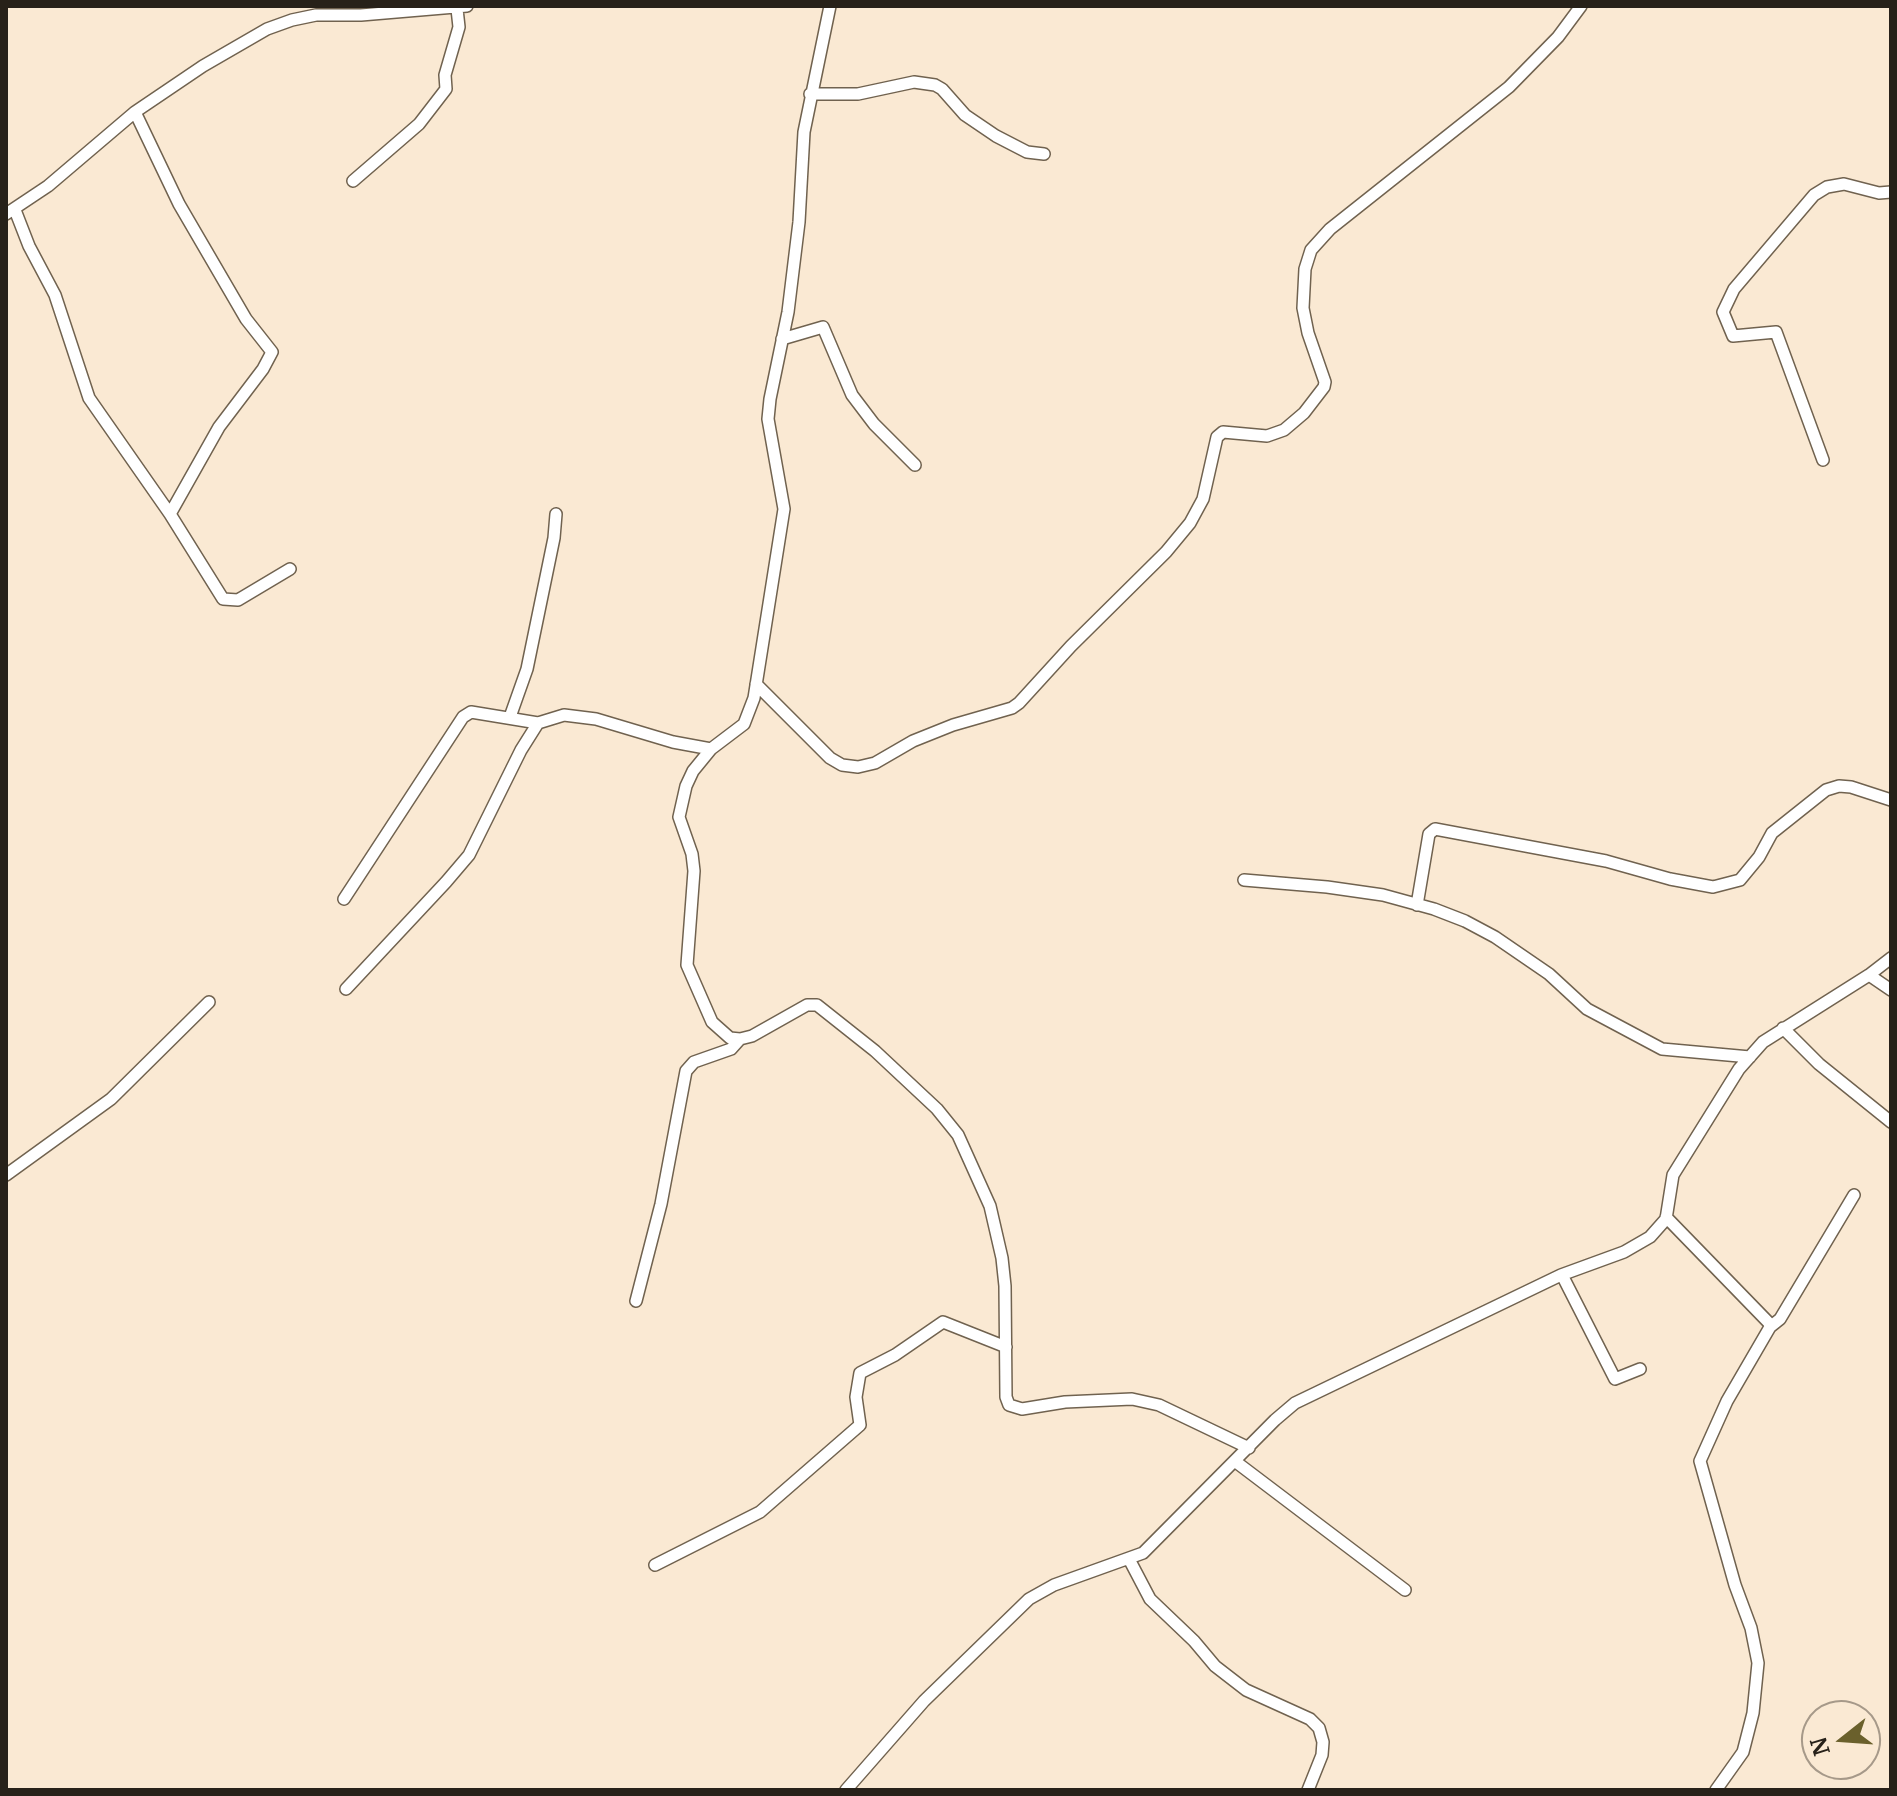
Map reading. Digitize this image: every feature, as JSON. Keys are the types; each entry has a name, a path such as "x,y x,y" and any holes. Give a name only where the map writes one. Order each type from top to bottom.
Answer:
{"street":[{"path":"830,6 804,132 799,222 788,312 768,419 784,509 754,698 744,724 711,749 693,771 679,817 692,854 694,871 687,965 712,1022 730,1038 752,1036 807,1005 817,1005 875,1051 937,1109 958,1135 990,1206 1002,1258 1006,1397 1009,1405 1022,1409 1065,1402 1132,1399 1159,1405 1249,1448"},
{"path":"756,684 830,758 842,765 858,767 875,763 913,741 953,725 1012,708 1019,703 1071,646 1166,552 1190,523 1203,499 1217,437 1223,432 1267,436 1284,430 1304,413 1324,387 1303,308 1305,269 1311,250 1330,229 1519,77 1558,37 1581,6"},
{"path":"290,569 238,600 223,599 170,514 89,398 55,295 10,212 48,186 135,112 203,66 267,29 292,20 357,10 463,7 445,75 446,89 419,124 353,181"},
{"path":"810,94 858,94 914,82 935,85 965,115 996,136 1027,152 1044,154"},
{"path":"135,112 179,204 246,319 272,352 263,369 219,427 170,514"},
{"path":"1823,460 1776,332 1733,336 1723,312 1734,289 1814,195 1827,187 1844,184 1879,193 1891,192"},
{"path":"782,339 823,327 852,395 915,465"},
{"path":"510,717 527,669 554,538 556,514"},
{"path":"344,899 463,717 471,712 538,723 564,715 596,719 673,742 711,749"},
{"path":"346,989 469,855 521,750 538,723"},
{"path":"1417,905 1429,834 1435,829 1592,858 1713,887 1740,880 1780,825 1826,790 1839,786 1851,787 1868,790 1891,800"},
{"path":"1244,880 1383,895 1465,921 1495,937 1549,974 1587,1009 1662,1049 1750,1057"},
{"path":"846,1790 924,1701 1029,1599 1054,1585 1143,1553 1295,1403 1562,1275 1624,1252 1650,1237 1666,1217 1673,1175 1739,1069 1763,1042 1891,958"},
{"path":"1869,975 1891,990"},
{"path":"6,1175 111,1099 209,1002"},
{"path":"1783,1028 1819,1064 1891,1122"},
{"path":"636,1301 656,1228 686,1071 694,1062 731,1049 740,1039"},
{"path":"1716,1790 1743,1752 1753,1713 1758,1663 1751,1628 1735,1585 1700,1461 1727,1401 1770,1327 1780,1319 1839,1225 1854,1195"},
{"path":"1666,1217 1770,1327"},
{"path":"1562,1275 1615,1379 1640,1369"},
{"path":"655,1565 760,1512 860,1425 856,1397 860,1373 895,1355 943,1322 1006,1347"},
{"path":"1236,1462 1405,1590"},
{"path":"1129,1559 1150,1599 1215,1666 1246,1690 1310,1719 1319,1728 1323,1742 1322,1755 1308,1790"}]}
